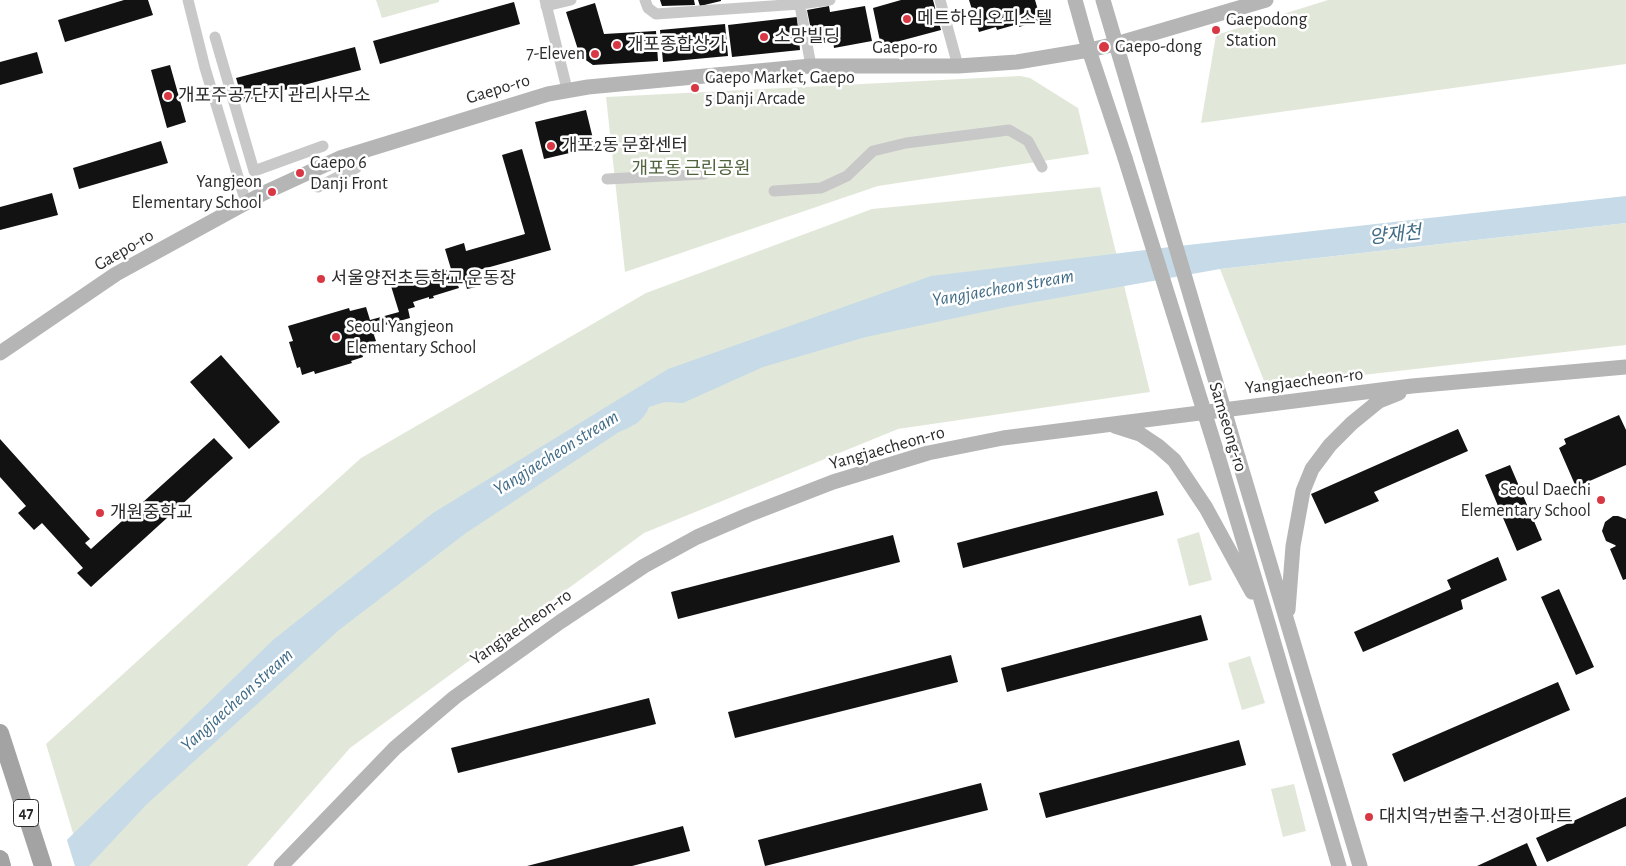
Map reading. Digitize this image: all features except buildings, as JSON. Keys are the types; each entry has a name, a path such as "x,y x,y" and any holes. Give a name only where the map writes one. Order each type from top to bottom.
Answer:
{"main road":[{"name":"47","path":"0,733 43,866"},
{"path":"0,859 2,866"}],"street":[{"path":"188,0 205,68 246,203"},
{"path":"567,89 546,3 571,0"},
{"path":"645,0 648,8 656,14 830,0"},
{"path":"940,0 958,66"},
{"name":"Samseong-ro","path":"1075,0 1089,50 1125,158 1218,456 1339,866"},
{"name":"Samseong-ro","path":"1103,0 1360,866"},
{"name":"Gaepo-ro","path":"0,353 116,274 246,203 340,158 527,100 567,89 811,66 958,66 1016,62 1116,44 1266,0"},
{"path":"799,2 811,66"},
{"path":"215,38 254,172 323,146"},
{"path":"774,191 821,188 847,176 873,152 906,143 1009,130 1028,141 1042,167"},
{"path":"318,187 356,168"},
{"path":"607,179 704,174"},
{"name":"Yangjaecheon-ro","path":"281,866 395,748 455,697 560,622 629,576 697,537 833,482 928,453 1003,438 1418,386 1626,366"},
{"path":"1287,619 1293,546 1303,491 1312,469 1330,445 1352,423 1379,402 1418,386"},
{"path":"1109,424 1140,434 1174,460 1206,508 1268,623"}],"green space":[{"path":"376,0 439,0 439,2 382,18"},
{"path":"1328,0 1626,0 1626,64 1201,123 1216,35"},
{"name":"개포동 근린공원","path":"1020,76 1030,78 1078,108 1089,154 878,186 625,272 606,97"},
{"path":"1100,187 1150,392 898,429 644,533 350,748 247,866 83,866 46,744 361,458 646,293 872,209"},
{"path":"1626,223 1626,345 1266,386 1220,269"},
{"path":"1199,532 1212,580 1189,586 1177,539"},
{"path":"1250,656 1265,703 1242,710 1228,663"},
{"path":"1294,784 1306,831 1283,837 1271,789"}],"water":[{"path":"1626,196 1626,223 1220,269 1007,307 866,337 763,367 683,403 665,402 649,407 637,423 619,432 466,533 339,630 147,804 89,866 40,866 273,640 433,513 668,369 931,276"}],"pier":[{"path":"66,837 75,866 37,866 38,864"}],"place":[{"name":"메트하임 오피스텔","path":"907,19"},
{"name":"Gaepodong Station","path":"1216,30"},
{"name":"소망빌딩","path":"764,37"},
{"name":"개포종합상가","path":"617,45"},
{"name":"Gaepo-dong","path":"1104,47"},
{"name":"7-Eleven","path":"595,54"},
{"name":"Gaepo Market, Gaepo 5 Danji Arcade","path":"695,88"},
{"name":"개포주공7단지 관리사무소","path":"168,96"},
{"name":"개포2동 문화센터","path":"551,146"},
{"name":"Gaepo 6 Danji Front","path":"300,173"},
{"name":"Yangjeon Elementary School","path":"272,192"},
{"name":"서울양전초등학교 운동장","path":"321,279"},
{"name":"Seoul Yangjeon Elementary School","path":"336,337"},
{"name":"Seoul Daechi Elementary School","path":"1601,500"},
{"name":"개원중학교","path":"100,513"},
{"name":"대치역7번출구.선경아파트","path":"1369,817"}],"water label":[{"name":"양재천","path":"1395,235"},
{"name":"Yangjaecheon stream","path":"1003,288"},
{"name":"Yangjaecheon stream","path":"556,453"},
{"name":"Yangjaecheon stream","path":"237,700"}]}
